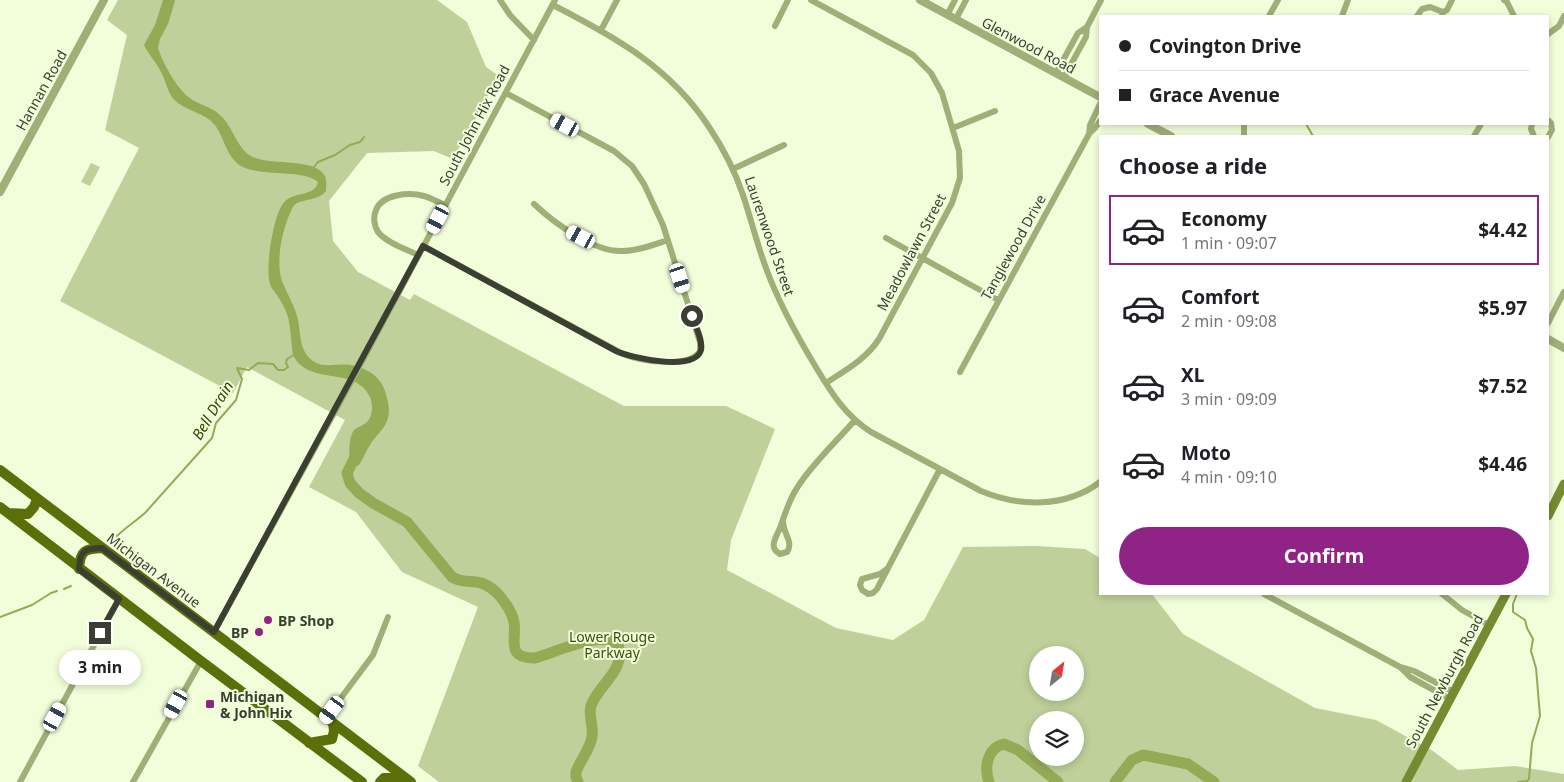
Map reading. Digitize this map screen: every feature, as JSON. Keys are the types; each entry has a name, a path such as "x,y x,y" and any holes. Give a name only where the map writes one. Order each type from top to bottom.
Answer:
{"main road":[{"name":"Michigan Avenue","path":"0,470 408,780"},
{"path":"1549,514 1564,484"},
{"path":"4,510 28,514 34,507 37,499"},
{"path":"4,510 79,569 362,782"},
{"path":"79,569 79,559 82,553 88,549 102,548"},
{"name":"South Newburgh Road","path":"1406,782 1505,595"},
{"path":"309,743 332,739 334,731 329,721"},
{"path":"380,782 384,778 408,780"}],"street":[{"name":"Hannan Road","path":"0,192 104,0"},
{"path":"500,0 510,15 534,40"},
{"path":"600,30 617,0"},
{"path":"775,26 788,0"},
{"name":"Meadowlawn Street","path":"810,0 920,61 931,73 938,85 953,128 961,160 959,184 952,203 875,345 855,364 826,383"},
{"name":"Glenwood Road","path":"920,0 1099,97"},
{"path":"947,15 955,0"},
{"path":"956,19 966,0"},
{"path":"1064,78 1086,37 1087,27 1101,0"},
{"path":"1270,15 1278,0"},
{"path":"1342,15 1348,0"},
{"path":"1418,15 1426,8 1443,14 1452,0"},
{"path":"1504,0 1514,15"},
{"name":"South John Hix Road","path":"214,632 351,382 554,2"},
{"name":"Laurenwood Street","path":"554,2 641,55 679,89 708,126 733,169 743,194 764,265 776,294 796,333 826,383 839,403 855,420 871,432 988,494 1024,501 1050,502 1082,494 1099,484"},
{"path":"1549,33 1559,26 1564,16"},
{"path":"1056,73 1078,33 1087,27"},
{"path":"423,246 623,354 642,360 683,362 699,354 700,342 668,240 637,172 614,151 506,93"},
{"name":"Tanglewood Drive","path":"1089,134 1090,125 1099,106"},
{"path":"953,128 995,111"},
{"name":"Tanglewood Drive","path":"960,372 1089,134 1099,122"},
{"path":"1549,122 1552,127 1549,136"},
{"path":"1150,125 1169,135"},
{"path":"733,169 784,145"},
{"path":"418,256 379,233 374,221 376,208 380,202 388,198 409,194 425,196 445,205"},
{"path":"534,204 550,219 605,249 632,250 668,240"},
{"path":"886,238 998,300"},
{"path":"1549,321 1564,292"},
{"path":"1549,340 1564,348"},
{"path":"783,522 784,532 790,545 788,552 780,554 773,545 795,490 855,420"},
{"path":"887,569 880,574 862,579 860,585 862,590 868,594 873,593 887,569 940,469"},
{"path":"1266,595 1400,667 1414,671 1452,695"},
{"path":"1443,595 1462,610 1489,625"},
{"path":"20,782 119,599"},
{"path":"329,721 373,655 388,617"},
{"path":"133,782 201,661"}],"green space":[{"name":"Lower Rouge Parkway","path":"118,0 437,0 467,22 486,67 499,76 453,159 434,151 367,153 329,201 333,241 358,272 410,300 414,294 624,406 726,406 775,429 731,540 727,570 836,628 893,640 924,620 963,547 1037,546 1085,549 1099,557 1099,595 1153,595 1183,634 1315,708 1376,720 1433,751 1458,770 1515,766 1564,774 1564,782 439,782 418,766 478,607 402,572 356,512 309,487 345,420 247,367 233,393 60,301 139,148 105,130 127,35 107,20"},
{"path":"91,163 100,167 90,186 81,182"}],"shaded area":[{"path":"163,0 175,1 158,48 167,69 186,95 218,113 229,126 239,144 253,157 261,160 312,166 320,170 325,176 326,191 318,197 299,202 293,207 289,215 281,243 280,273 297,315 301,342 308,357 322,365 351,365 364,369 379,380 385,391 389,410 387,421 359,465 350,468 350,443 354,430 369,420 372,407 370,397 363,387 354,381 320,374 300,365 293,355 287,315 281,301 271,286 269,277 268,267 273,232 282,205 291,197 312,190 318,182 303,176 259,171 241,166 232,157 210,120 175,100 160,70 144,45 155,25"}],"waterway":[{"path":"1307,125 1312,135"},
{"path":"314,167 318,162 335,155 350,145 360,142 364,137"},
{"name":"Bell Drain","path":"117,536 145,513 212,438 216,423 236,400 242,379 237,368 249,370 258,363 273,364 278,370 284,370 288,367 287,359 294,355"},
{"path":"356,455 347,473 350,483 359,493 373,503 407,522 452,577 458,580 485,584 498,594 508,607 513,618 515,628 514,646 519,655 535,658 590,641 611,641 618,645 620,654 615,670 591,706 592,737 576,772 578,782"},
{"name":"Bell Drain","path":"64,589 71,586"},
{"name":"Bell Drain","path":"0,617 32,605 57,591"},
{"path":"1517,595 1513,604 1513,612 1525,620 1533,639 1531,651 1536,668 1540,716 1532,743 1529,779 1518,782"},
{"path":"989,782 987,771 988,759 998,746 1004,744 1018,750 1058,782"},
{"path":"1115,782 1132,760 1143,755 1188,764 1214,782"}],"place":[{"name":"BP Shop","path":"268,620"},
{"name":"BP","path":"259,632"},
{"name":"Michigan & John Hix","path":"210,704"}],"route":[{"path":"100,633 119,599 79,569 79,559 85,550 102,548 214,632 423,246 632,358 683,362 694,358 699,354 701,345 692,316"}]}
